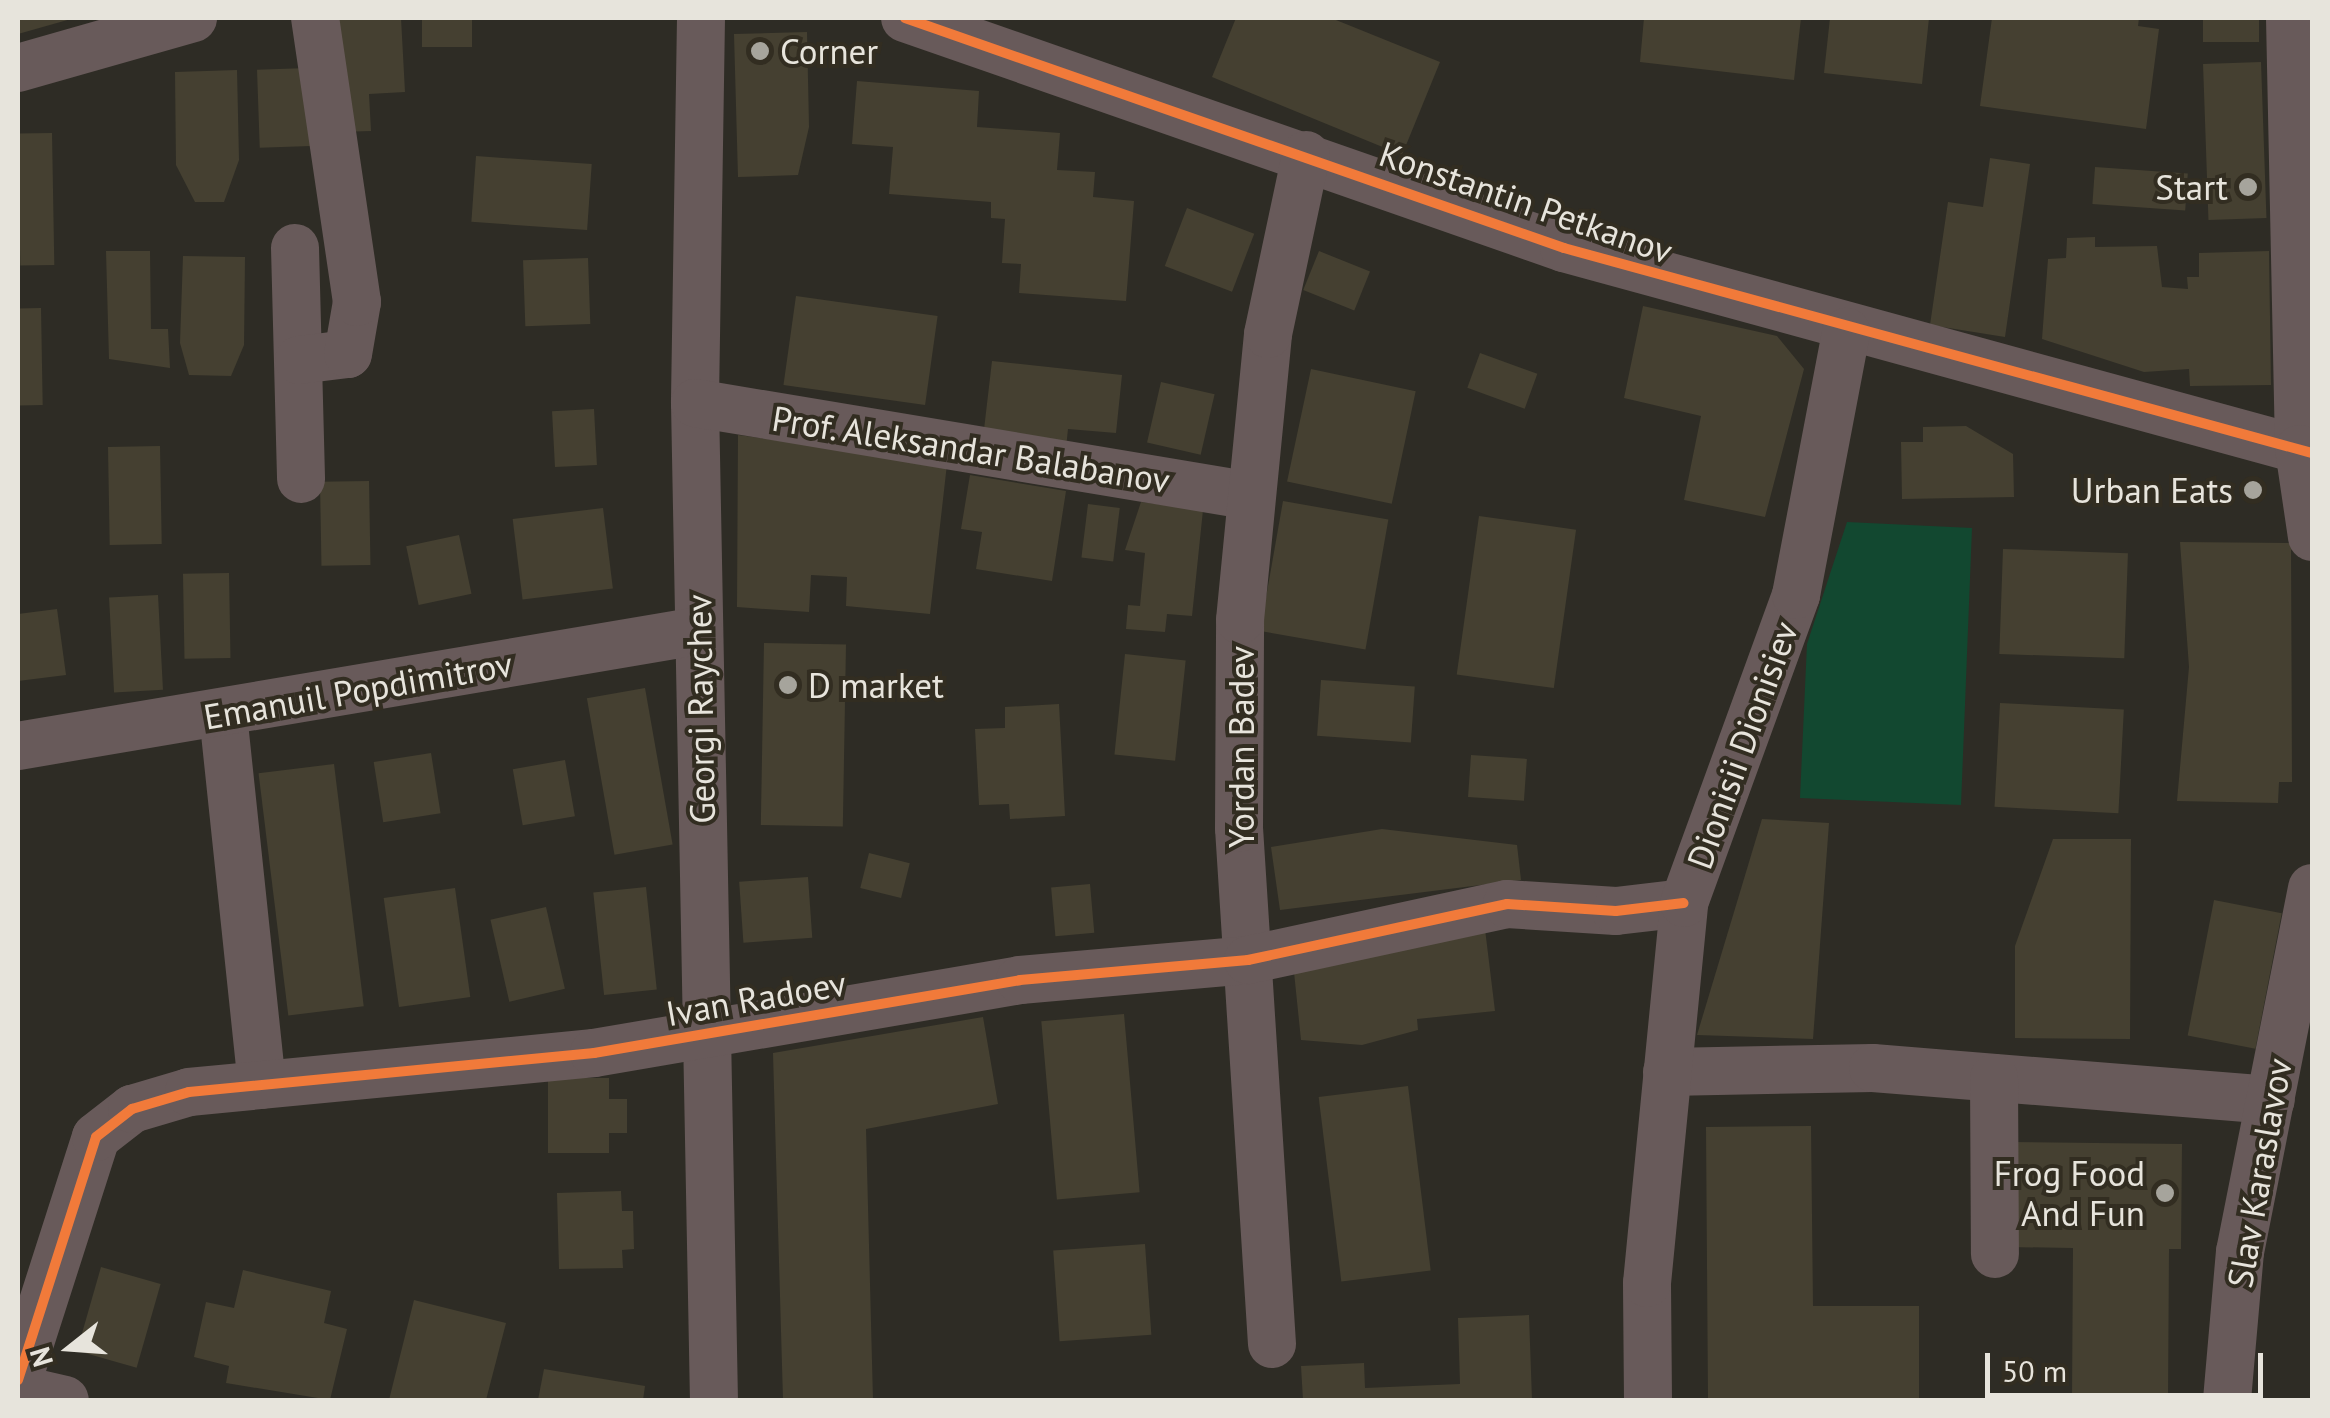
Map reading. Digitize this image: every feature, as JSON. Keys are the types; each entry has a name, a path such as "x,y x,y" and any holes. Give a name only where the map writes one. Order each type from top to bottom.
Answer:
{"street":[{"path":"18,68 192,18"},
{"path":"298,360 348,354 357,302 315,18"},
{"name":"Georgi Raychev","path":"701,18 696,404 698,631 714,1400"},
{"name":"Konstantin Petkanov","path":"905,18 1564,248 1846,332 2306,451"},
{"path":"2290,18 2312,537"},
{"name":"Yordan Badev","path":"1272,1344 1239,828 1246,495 1306,155"},
{"path":"296,248 301,479"},
{"name":"Dionisii Dionisiev","path":"1648,1400 1646,1283 1684,903 1796,596 1846,332"},
{"name":"Prof. Aleksandar Balabanov","path":"696,404 1246,495"},
{"name":"Emanuil Popdimitrov","path":"18,746 698,631"},
{"path":"223,714 262,1085"},
{"name":"Slav Karaslavov","path":"2227,1400 2240,1252 2312,888"},
{"name":"Ivan Radoev","path":"18,1380 96,1137 132,1109 262,1085 707,1035 1020,980 1248,960 1508,904 1616,911 1684,903"},
{"path":"1666,1072 1873,1068 2271,1100"},
{"path":"1994,1078 1995,1254"},
{"path":"18,1389 65,1400"}],"green space":[{"path":"1847,522 1972,528 1961,805 1800,798 1807,644"}],"building":[{"path":"18,18 71,18 71,19 18,34"},
{"path":"331,18 401,18 405,92 369,94 371,131 338,132"},
{"path":"422,18 472,18 472,47 422,47"},
{"path":"1236,18 1331,18 1440,62 1402,155 1212,77"},
{"path":"1644,18 1801,18 1794,80 1640,62"},
{"path":"1830,18 1929,18 1922,84 1824,73"},
{"path":"1992,18 2139,18 2138,26 2159,29 2146,129 1980,106"},
{"path":"2203,18 2259,18 2259,42 2203,42"},
{"path":"807,32 809,127 798,175 738,177 734,34"},
{"path":"2261,62 2266,218 2208,220 2203,64"},
{"path":"308,68 311,146 260,148 257,70"},
{"path":"237,70 239,160 224,202 195,202 176,165 175,72"},
{"path":"857,81 979,91 977,127 1060,133 1057,170 1095,172 1093,197 1134,201 1126,301 1019,293 1021,264 1002,263 1005,219 991,218 991,202 889,194 893,147 852,144"},
{"path":"52,133 54,265 20,266 18,134"},
{"path":"476,156 592,164 587,230 471,222"},
{"path":"1990,158 2030,164 2005,337 1930,325 1948,202 1983,207"},
{"path":"2095,167 2188,173 2185,210 2092,204"},
{"path":"1187,208 1254,234 1232,292 1165,266"},
{"path":"2095,237 2095,247 2157,246 2162,287 2188,289 2187,277 2199,277 2199,253 2269,251 2271,385 2190,386 2189,369 2144,372 2042,339 2048,259 2066,258 2067,238"},
{"path":"106,251 150,251 151,329 168,329 170,368 109,359"},
{"path":"1319,251 1370,272 1354,311 1303,290"},
{"path":"183,256 245,257 244,345 231,376 189,375 180,343"},
{"path":"588,258 590,324 525,326 523,260"},
{"path":"796,296 938,316 925,405 783,385"},
{"path":"1643,306 1777,336 1804,369 1765,517 1684,500 1701,416 1624,398"},
{"path":"18,308 41,308 43,405 20,405"},
{"path":"1480,353 1537,374 1525,409 1467,388"},
{"path":"992,361 1122,375 1116,433 1068,429 1066,448 983,438"},
{"path":"1311,369 1416,391 1392,504 1287,481"},
{"path":"1161,382 1215,394 1201,455 1147,442"},
{"path":"594,409 597,465 555,467 552,411"},
{"path":"1966,426 2013,454 2014,497 1902,499 1901,442 1923,442 1923,427"},
{"path":"738,435 947,464 930,614 846,606 847,577 811,575 809,612 737,607"},
{"path":"160,446 162,544 110,545 108,447"},
{"path":"970,475 1066,491 1052,581 976,569 982,532 961,529"},
{"path":"369,481 370,565 321,566 320,482"},
{"path":"1283,501 1388,520 1365,650 1260,631"},
{"path":"1141,502 1203,510 1192,616 1167,614 1165,632 1126,629 1128,605 1140,606 1145,553 1125,550"},
{"path":"1088,504 1120,508 1113,561 1081,558"},
{"path":"603,508 613,588 523,599 513,519"},
{"path":"1479,516 1576,530 1554,688 1457,674"},
{"path":"459,535 471,594 419,605 406,546"},
{"path":"2180,542 2291,543 2292,782 2279,782 2278,803 2177,801 2189,667"},
{"path":"2003,549 2128,553 2124,658 1999,654"},
{"path":"229,573 230,658 184,659 183,574"},
{"path":"158,595 163,690 114,692 109,598"},
{"path":"57,609 66,675 18,681 18,614"},
{"path":"764,643 846,644 843,826 761,825"},
{"path":"1125,654 1186,660 1175,761 1114,754"},
{"path":"1321,680 1415,687 1411,742 1317,736"},
{"path":"645,688 673,845 615,855 587,698"},
{"path":"2000,703 2124,709 2118,813 1995,807"},
{"path":"1059,704 1065,816 1010,819 1009,804 979,805 975,729 1005,728 1005,707"},
{"path":"431,753 441,813 383,822 374,762"},
{"path":"1471,755 1527,759 1524,801 1468,797"},
{"path":"565,760 575,816 523,825 513,769"},
{"path":"334,764 364,1006 288,1015 259,773"},
{"path":"1762,819 1829,823 1813,1039 1697,1035"},
{"path":"1382,829 1517,845 1521,880 1280,910 1271,847"},
{"path":"2053,839 2131,839 2130,1039 2015,1038 2015,946"},
{"path":"869,853 910,863 901,898 860,888"},
{"path":"808,877 812,938 743,943 739,882"},
{"path":"1090,884 1094,933 1055,936 1051,887"},
{"path":"646,887 657,989 604,995 593,893"},
{"path":"455,888 470,997 399,1007 384,898"},
{"path":"2214,900 2282,913 2255,1049 2188,1035"},
{"path":"546,907 565,989 509,1002 490,920"},
{"path":"1485,929 1495,1011 1417,1019 1418,1030 1362,1045 1301,1040 1294,972"},
{"path":"1124,1014 1140,1192 1057,1200 1041,1021"},
{"path":"983,1017 998,1104 866,1129 873,1400 783,1400 773,1053"},
{"path":"548,1078 609,1078 609,1099 627,1099 627,1133 609,1133 609,1153 548,1153"},
{"path":"1408,1086 1431,1271 1341,1282 1319,1097"},
{"path":"1811,1126 1813,1306 1919,1306 1919,1400 1708,1400 1706,1127"},
{"path":"2009,1142 2182,1144 2181,1249 2169,1249 2168,1400 2072,1400 2073,1248 2008,1247"},
{"path":"621,1191 622,1211 633,1211 634,1249 622,1250 623,1268 559,1269 557,1193"},
{"path":"1145,1244 1151,1335 1060,1341 1053,1250"},
{"path":"101,1267 161,1284 137,1368 77,1351"},
{"path":"243,1270 331,1291 324,1323 347,1329 330,1400 226,1383 229,1366 194,1357 206,1302 234,1308"},
{"path":"414,1300 506,1323 486,1400 389,1400"},
{"path":"1529,1315 1532,1400 1303,1400 1301,1366 1364,1363 1365,1388 1460,1384 1458,1318"},
{"path":"544,1369 645,1386 643,1400 538,1400"}],"cycle path":[{"path":"905,18 1564,248 2312,453"},
{"path":"18,1380 96,1137 132,1109 189,1092 594,1053 1020,980 1248,960 1507,904 1616,911 1684,903"}],"place":[{"name":"Corner","path":"760,51"},
{"name":"Start","path":"2248,187"},
{"name":"Urban Eats","path":"2253,490"},
{"name":"D market","path":"788,685"},
{"name":"Frog Food And Fun","path":"2165,1193"}]}
